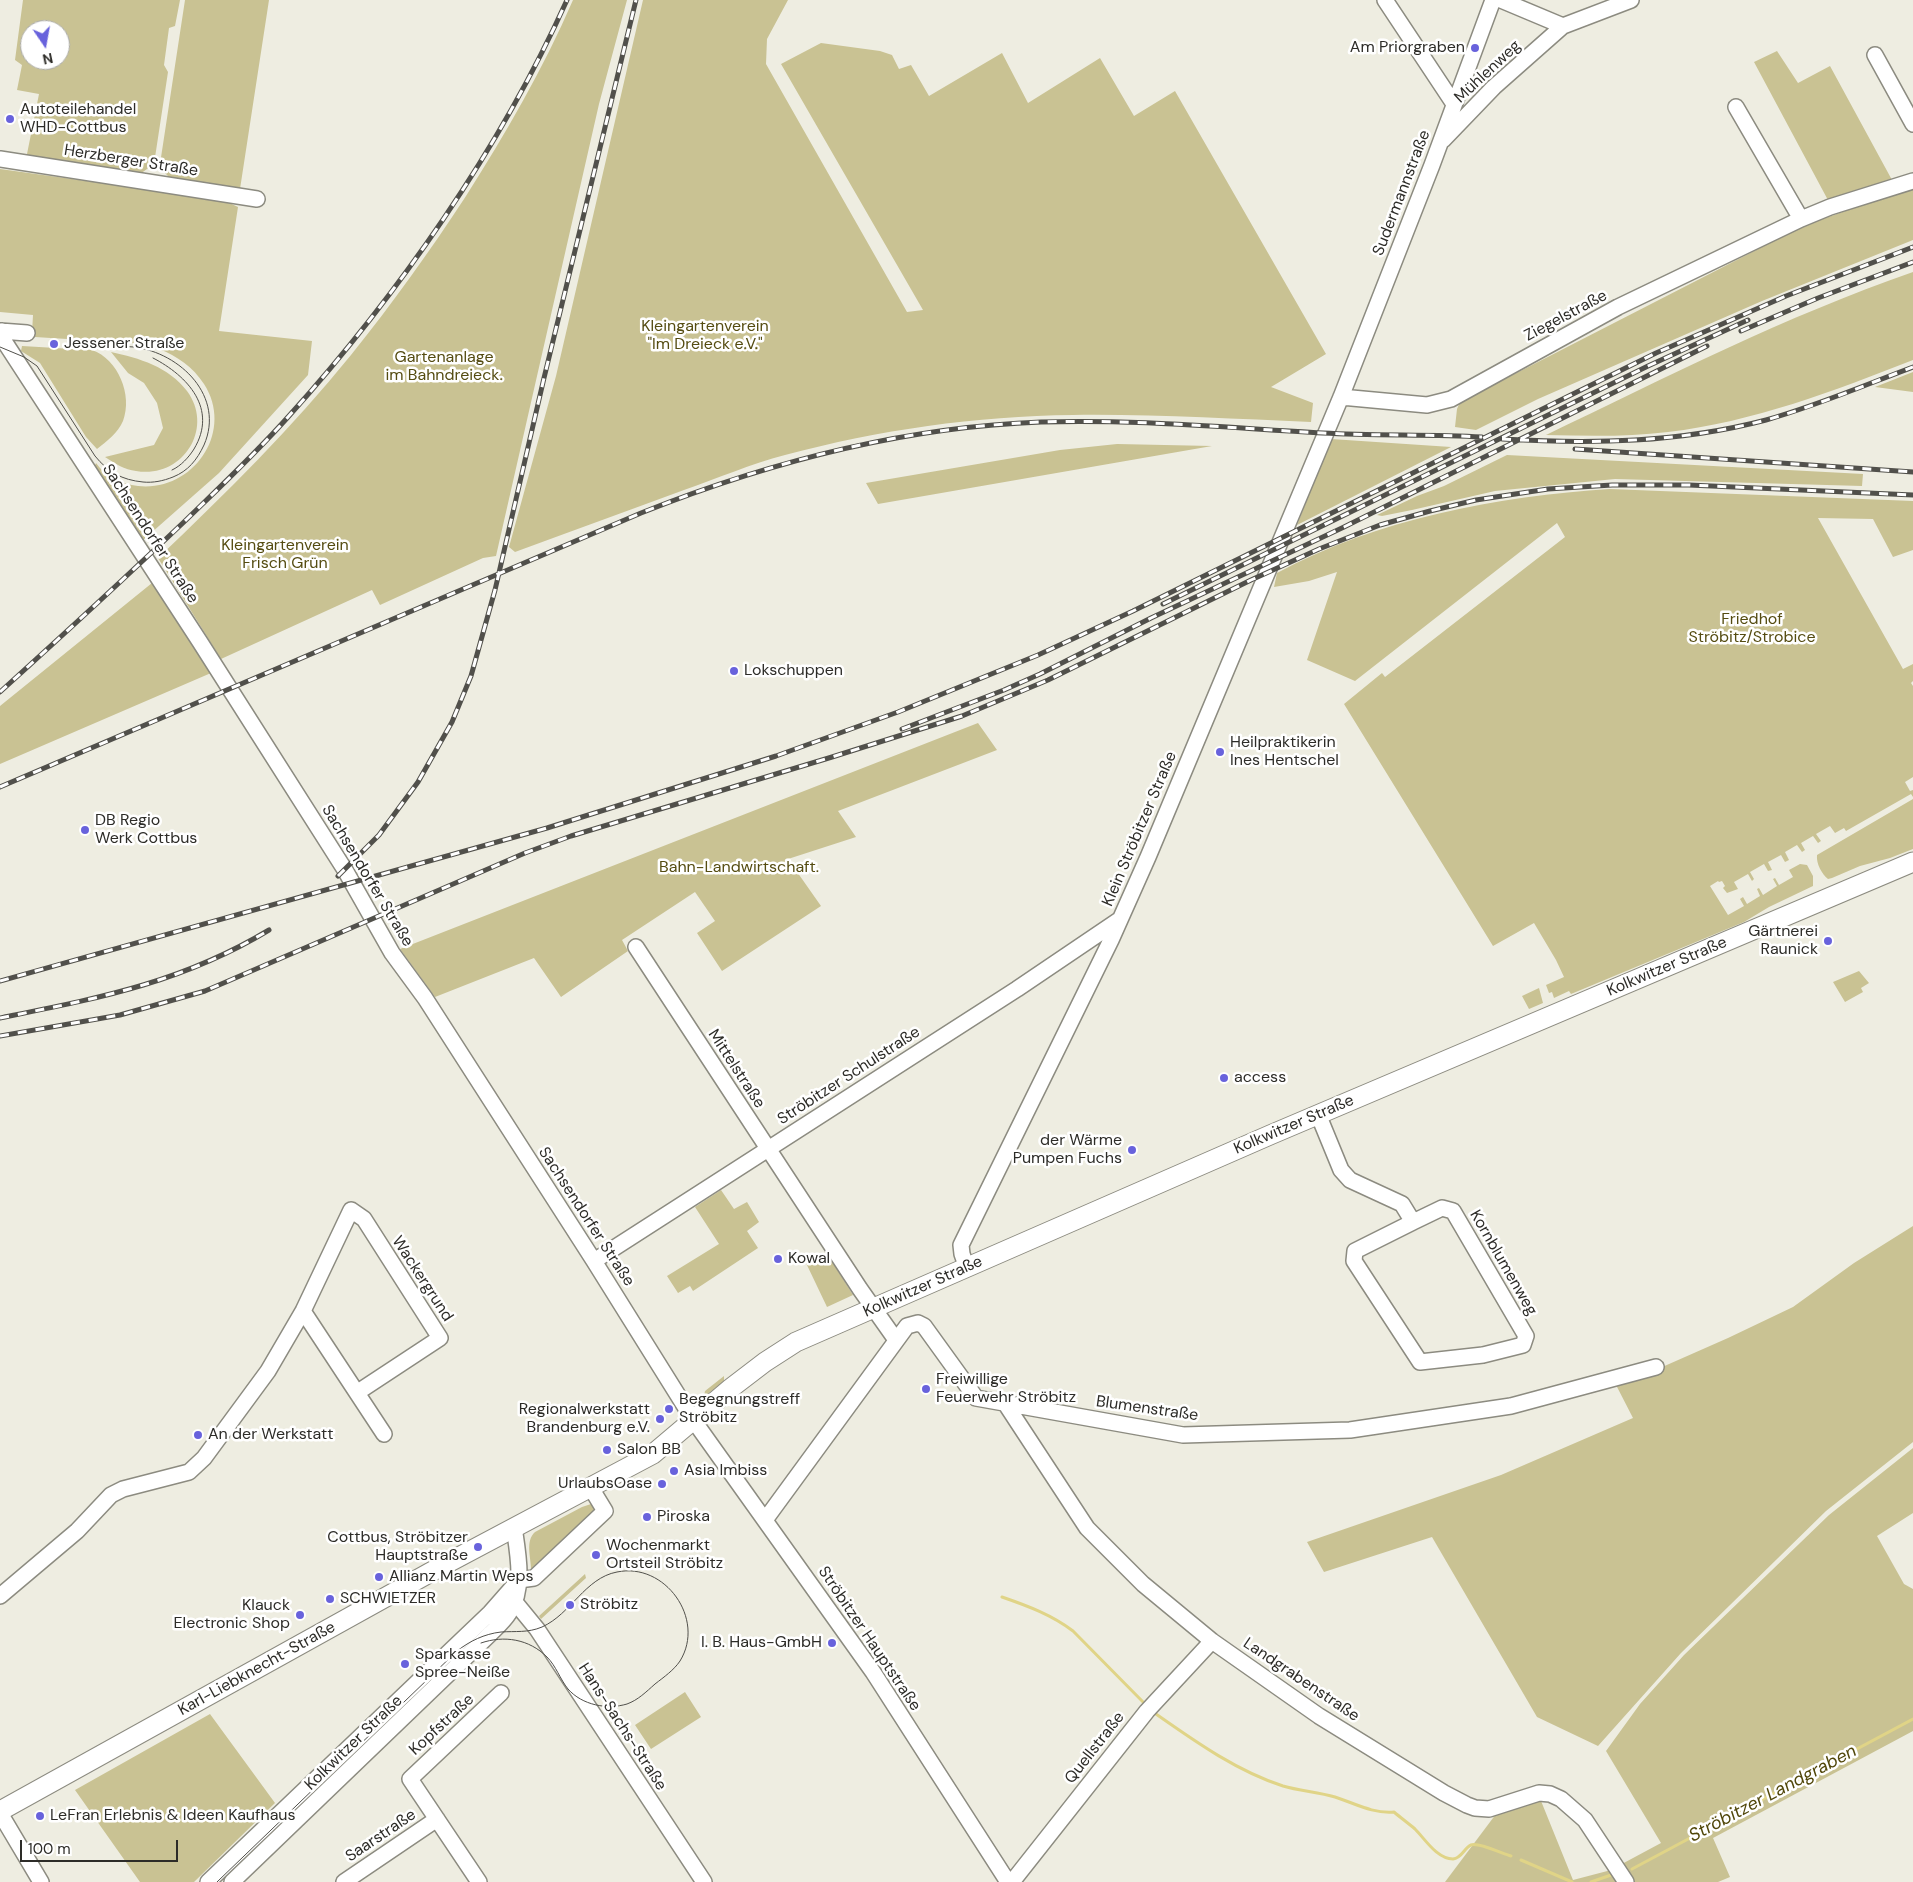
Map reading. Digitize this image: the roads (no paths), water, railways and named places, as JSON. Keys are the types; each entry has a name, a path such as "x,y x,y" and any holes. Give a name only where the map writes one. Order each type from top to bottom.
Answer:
{"main road":[{"name":"Kolkwitzer Straße","path":"694,1421 731,1388 796,1342 1318,1114 1913,862"},
{"name":"Karl-Liebknecht-Straße","path":"0,1812 440,1566 653,1454 694,1421"}],"street":[{"path":"1385,0 1454,104"},
{"name":"Sudermannstraße","path":"1341,397 1493,0"},
{"path":"1501,0 1563,26"},
{"name":"Mühlenweg","path":"1439,145 1494,87 1563,26 1631,0"},
{"path":"1875,55 1913,124"},
{"path":"1736,107 1801,219"},
{"name":"Herzberger Straße","path":"0,159 256,199"},
{"name":"Ziegelstraße","path":"1341,397 1427,405 1451,399 1618,307 1801,219 1830,207 1913,182"},
{"path":"1,331 27,333"},
{"name":"Sachsendorfer Straße","path":"1,331 4,341 157,575 340,862 392,953 425,998 694,1421"},
{"name":"Klein Ströbitzer Straße","path":"967,1268 961,1245 1121,919 1341,397"},
{"name":"Ströbitzer Schulstraße","path":"594,1261 768,1150 1121,919"},
{"name":"Mittelstraße","path":"636,947 768,1150 896,1340"},
{"path":"1318,1114 1341,1170 1350,1180 1402,1204 1413,1222"},
{"name":"Kornblumenweg","path":"1442,1208 1453,1211 1526,1336 1523,1345 1483,1355 1420,1362 1354,1261 1355,1251 1413,1222 1442,1208"},
{"name":"Wackergrund","path":"303,1311 351,1210 364,1220 440,1338 358,1392"},
{"path":"0,1596 77,1531 111,1495 123,1489 188,1472 204,1458 268,1371 303,1311 384,1434"},
{"name":"Blumenstraße","path":"896,1340 907,1326 918,1323 924,1326 976,1398 1183,1435 1350,1430 1511,1406 1656,1367"},
{"path":"765,1520 896,1340"},
{"name":"Landgrabenstraße","path":"1005,1403 1087,1528 1143,1584 1212,1641 1319,1716 1444,1793 1467,1805 1475,1808 1489,1809 1538,1793 1550,1794 1561,1798 1586,1820 1626,1882"},
{"name":"Ströbitzer Hauptstraße","path":"694,1421 873,1672 1008,1882"},
{"name":"Kolkwitzer Straße","path":"232,1882 510,1613 511,1597 519,1580 534,1578 605,1511 591,1488"},
{"path":"514,1527 519,1562 519,1580"},
{"name":"Kolkwitzer Straße","path":"208,1882 490,1613 511,1597"},
{"name":"Hans-Sachs-Straße","path":"511,1597 537,1629 704,1882"},
{"name":"Quellstraße","path":"1012,1882 1149,1709 1212,1641"},
{"name":"Kopfstraße","path":"479,1882 410,1778 501,1694"},
{"path":"0,1812 41,1882"},
{"name":"Saarstraße","path":"344,1882 437,1819"}],"waterway":[{"name":"Ströbitzer Landgraben","path":"1002,1597 1039,1611 1073,1631 1147,1706"},
{"name":"Ströbitzer Landgraben","path":"1153,1712 1215,1754 1266,1780 1289,1788 1335,1797 1371,1810 1394,1812 1415,1829 1442,1856 1456,1858 1471,1845 1485,1847 1511,1856"},
{"name":"Ströbitzer Landgraben","path":"1632,1869 1913,1719"},
{"name":"Ströbitzer Landgraben","path":"1521,1860 1572,1882"},
{"name":"Ströbitzer Landgraben","path":"1591,1882 1614,1874"}],"tram line":[{"path":"0,347 24,357 37,366 95,456 110,471 128,479 147,482 166,480 183,472 192,464 204,445 209,427 209,410 195,380 168,358 151,351 134,347 96,346"},
{"path":"153,358 166,365 188,384 196,395 201,407 203,420 201,434 190,455 172,470"},
{"path":"217,1882 457,1651 472,1641 495,1633 527,1631 542,1627 561,1614 596,1581 617,1572 635,1571 651,1576 665,1585 676,1597 684,1612 688,1628 687,1645 680,1661 675,1667 635,1700 619,1706 595,1705 580,1699 568,1689 547,1657 532,1646 507,1639 481,1643"}],"railway":[{"path":"0,692 117,585 225,482 276,430 329,370 369,321 444,219 511,111 567,0"},
{"path":"338,876 379,835 418,782 452,722 471,676 495,590 544,378 636,0"},
{"path":"0,981 547,828 776,756 898,712 1038,655 1133,611 1656,353 1786,296 1913,247"},
{"path":"1741,331 1818,298 1913,262"},
{"path":"1163,604 1648,366 1748,320"},
{"path":"902,729 1004,690 1040,674 1151,618 1344,527 1707,346"},
{"path":"1502,439 1635,440 1733,428 1766,420 1822,402 1913,367"},
{"path":"0,787 641,513 738,478 837,450 938,431 989,425 1076,421 1343,434 1482,437"},
{"path":"1575,449 1913,472"},
{"path":"0,1036 120,1015 205,991 525,853 571,836 962,716 1048,680 1251,580 1319,549 1380,525 1476,500 1548,489 1612,485 1689,485 1913,495"},
{"path":"0,1018 105,995 171,976 236,948 269,930"}],"place":[{"name":"Am Priorgraben","path":"1475,48"},
{"name":"Autoteilehandel WHD-Cottbus","path":"10,119"},
{"name":"Jessener Straße","path":"54,344"},
{"name":"Lokschuppen","path":"734,671"},
{"name":"Heilpraktikerin Ines Hentschel","path":"1220,752"},
{"name":"DB Regio Werk Cottbus","path":"85,830"},
{"name":"Gärtnerei Raunick","path":"1828,941"},
{"name":"access","path":"1224,1078"},
{"name":"der Wärme Pumpen Fuchs","path":"1132,1150"},
{"name":"Kowal","path":"778,1259"},
{"name":"Freiwillige Feuerwehr Ströbitz","path":"926,1389"},
{"name":"Begegnungstreff Ströbitz","path":"669,1409"},
{"name":"Regionalwerkstatt Brandenburg e.V.","path":"660,1419"},
{"name":"An der Werkstatt","path":"198,1435"},
{"name":"Salon BB","path":"607,1450"},
{"name":"Asia Imbiss","path":"674,1471"},
{"name":"UrlaubsOase","path":"662,1484"},
{"name":"Piroska","path":"647,1517"},
{"name":"Cottbus, Ströbitzer Hauptstraße","path":"478,1547"},
{"name":"Wochenmarkt Ortsteil Ströbitz","path":"596,1555"},
{"name":"Allianz Martin Weps","path":"379,1577"},
{"name":"SCHWIETZER","path":"330,1599"},
{"name":"Ströbitz","path":"570,1605"},
{"name":"Klauck Electronic Shop","path":"300,1615"},
{"name":"I. B. Haus-GmbH","path":"832,1643"},
{"name":"Sparkasse Spree-Neiße","path":"405,1664"},
{"name":"LeFran Erlebnis & Ideen Kaufhaus","path":"40,1816"}],"park label":[{"name":"Kleingartenverein \"Im Dreieck e.V.\"","path":"705,336"},
{"name":"Gartenanlage im Bahndreieck.","path":"444,367"},
{"name":"Kleingartenverein Frisch Grün","path":"285,555"},
{"name":"Friedhof Ströbitz/Strobice","path":"1752,629"},
{"name":"Bahn-Landwirtschaft.","path":"739,868"}]}
